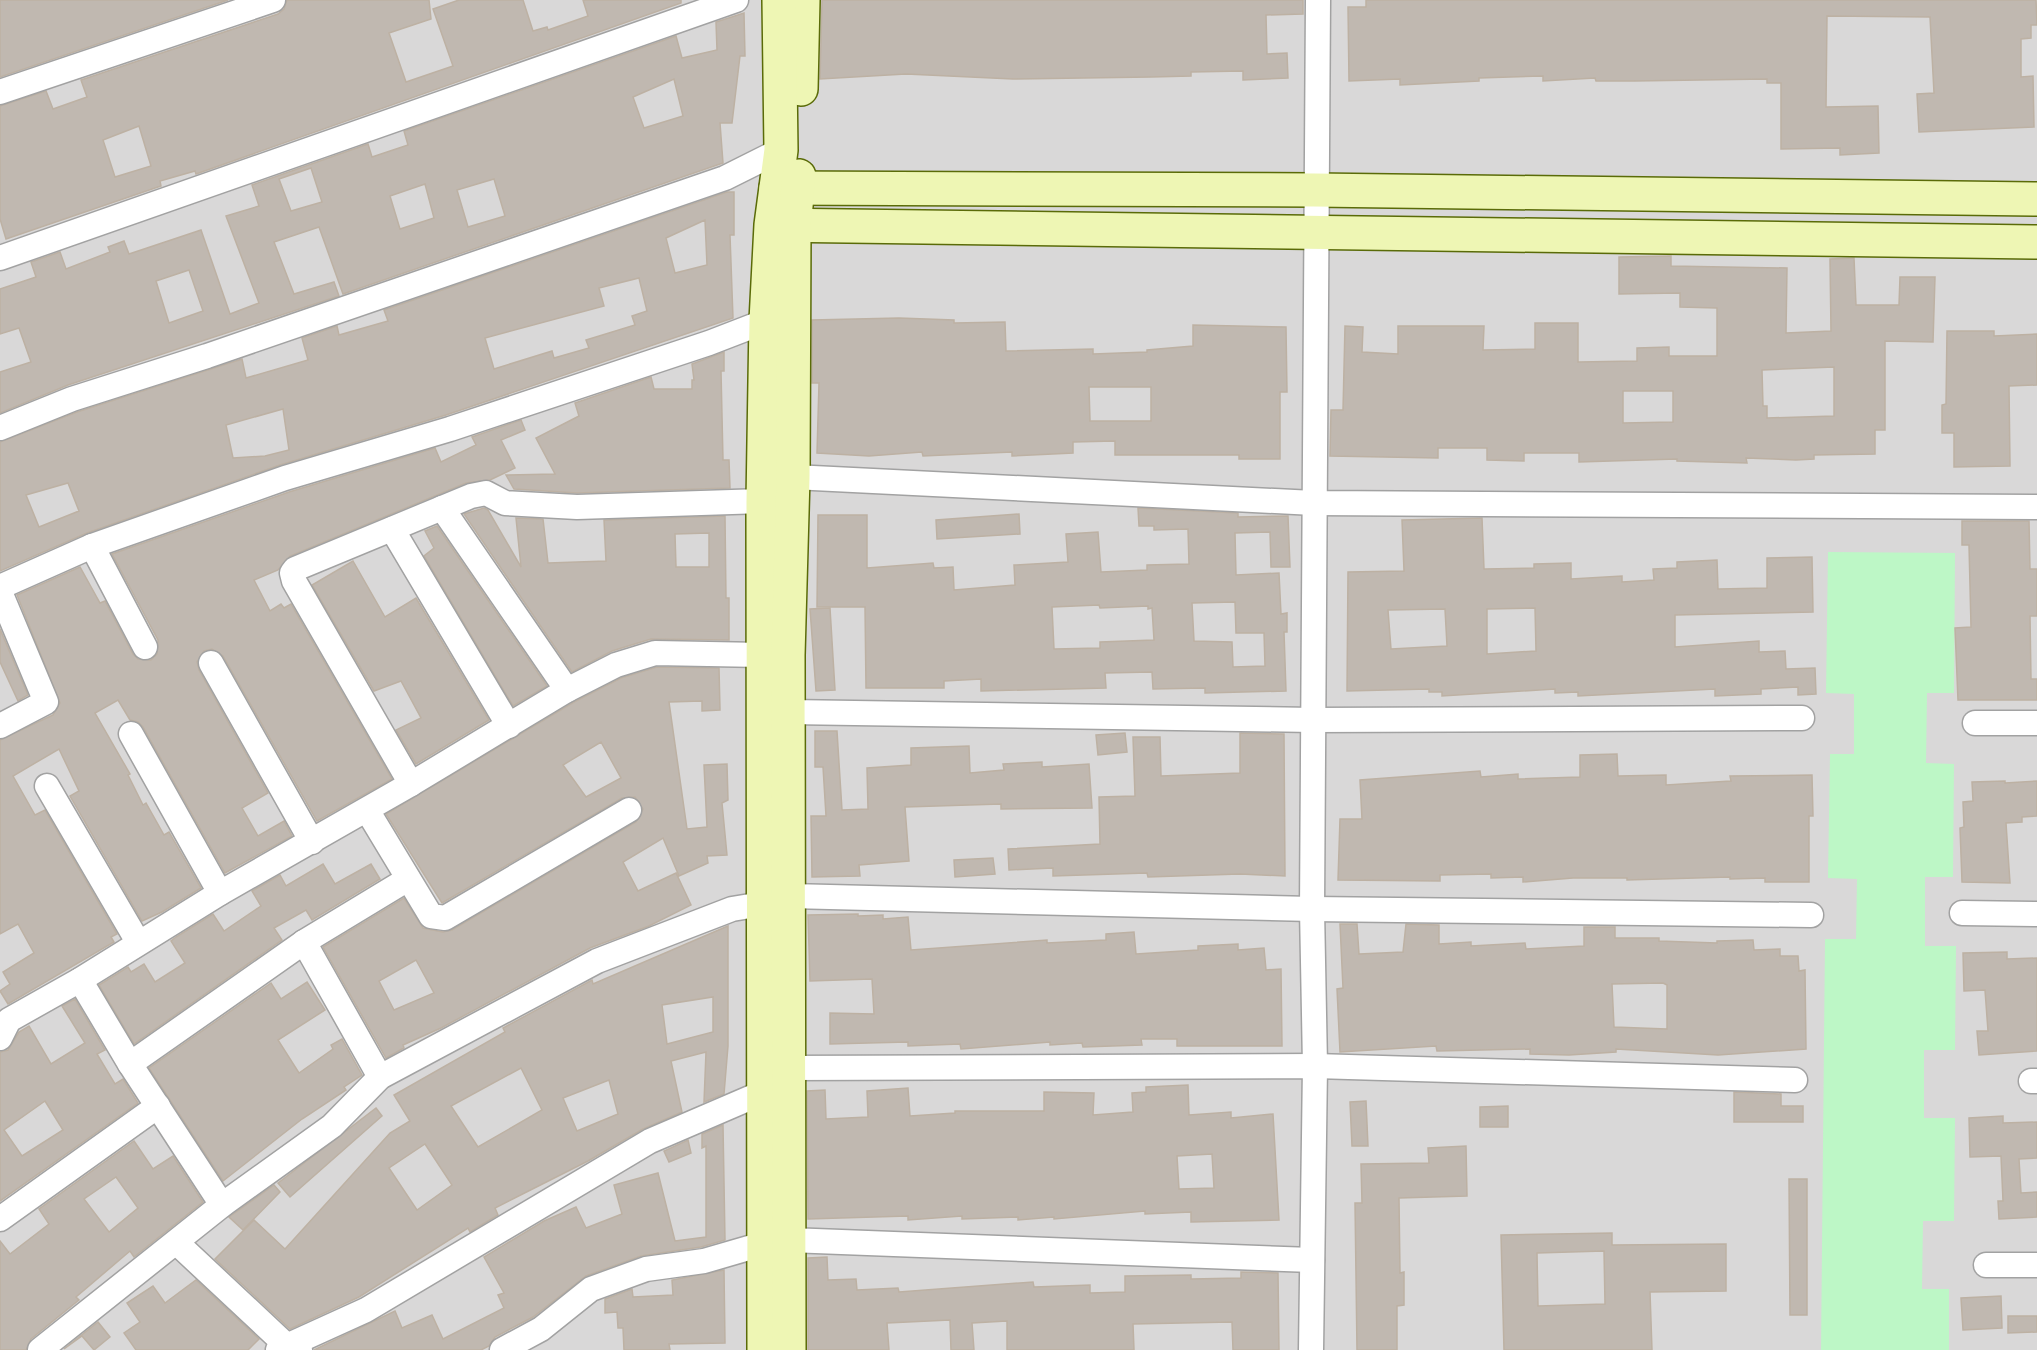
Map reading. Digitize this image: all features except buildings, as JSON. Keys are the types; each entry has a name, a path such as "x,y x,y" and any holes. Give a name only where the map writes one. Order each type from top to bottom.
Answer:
{"main road":[{"path":"779,0 781,150 788,188"},
{"path":"764,1350 777,1241 788,1068 762,655 766,321 788,188 803,0"},
{"path":"788,188 1315,190 2037,199"},
{"path":"782,225 2037,242"},
{"path":"782,225 794,477 790,525 789,712 764,1092 789,1350"}],"street":[{"path":"0,92 273,0"},
{"path":"0,258 736,0"},
{"path":"1311,1350 1315,1066 1312,909 1314,232 1318,0"},
{"path":"0,428 72,399 207,356 724,178 781,150"},
{"path":"0,587 92,546 285,478 450,429 709,343 766,321"},
{"path":"794,477 1314,503 2037,507"},
{"path":"411,784 294,581 292,573 442,508 486,493 505,502 577,507 763,501"},
{"path":"442,508 567,690"},
{"path":"392,529 509,726"},
{"path":"92,546 145,647"},
{"path":"0,592 46,702 0,726"},
{"path":"3,1022 81,980 138,942 220,893 367,810 567,690 616,665 656,653 762,655"},
{"path":"211,663 312,842"},
{"path":"789,712 1313,720 1802,718"},
{"path":"1975,723 2037,723"},
{"path":"131,734 220,893"},
{"path":"47,786 138,942"},
{"path":"367,810 431,916 435,918 445,918 629,810"},
{"path":"130,1064 304,942 408,879"},
{"path":"40,1350 222,1205 332,1126 380,1077 597,961 732,909 776,900 1811,915"},
{"path":"1962,912 2037,914"},
{"path":"304,942 380,1077"},
{"path":"81,980 130,1064 222,1205"},
{"path":"788,1068 1315,1066 1795,1080"},
{"path":"177,1243 288,1348 366,1310 650,1141 764,1092"},
{"path":"0,1219 158,1106"},
{"path":"502,1350 541,1329 591,1289 646,1269 704,1261 777,1241 1311,1260"},
{"path":"1986,1265 2037,1265"}],"shaded area":[{"path":"0,0 2037,0 2037,1350 0,1350"}],"green space":[{"path":"1828,552 1955,553 1954,693 1927,693 1926,763 1954,764 1953,877 1925,877 1925,946 1956,946 1955,1050 1924,1050 1924,1118 1955,1118 1954,1221 1923,1221 1922,1289 1949,1289 1949,1350 1821,1350 1825,939 1856,939 1857,879 1828,878 1830,754 1854,754 1854,694 1826,693"}]}
